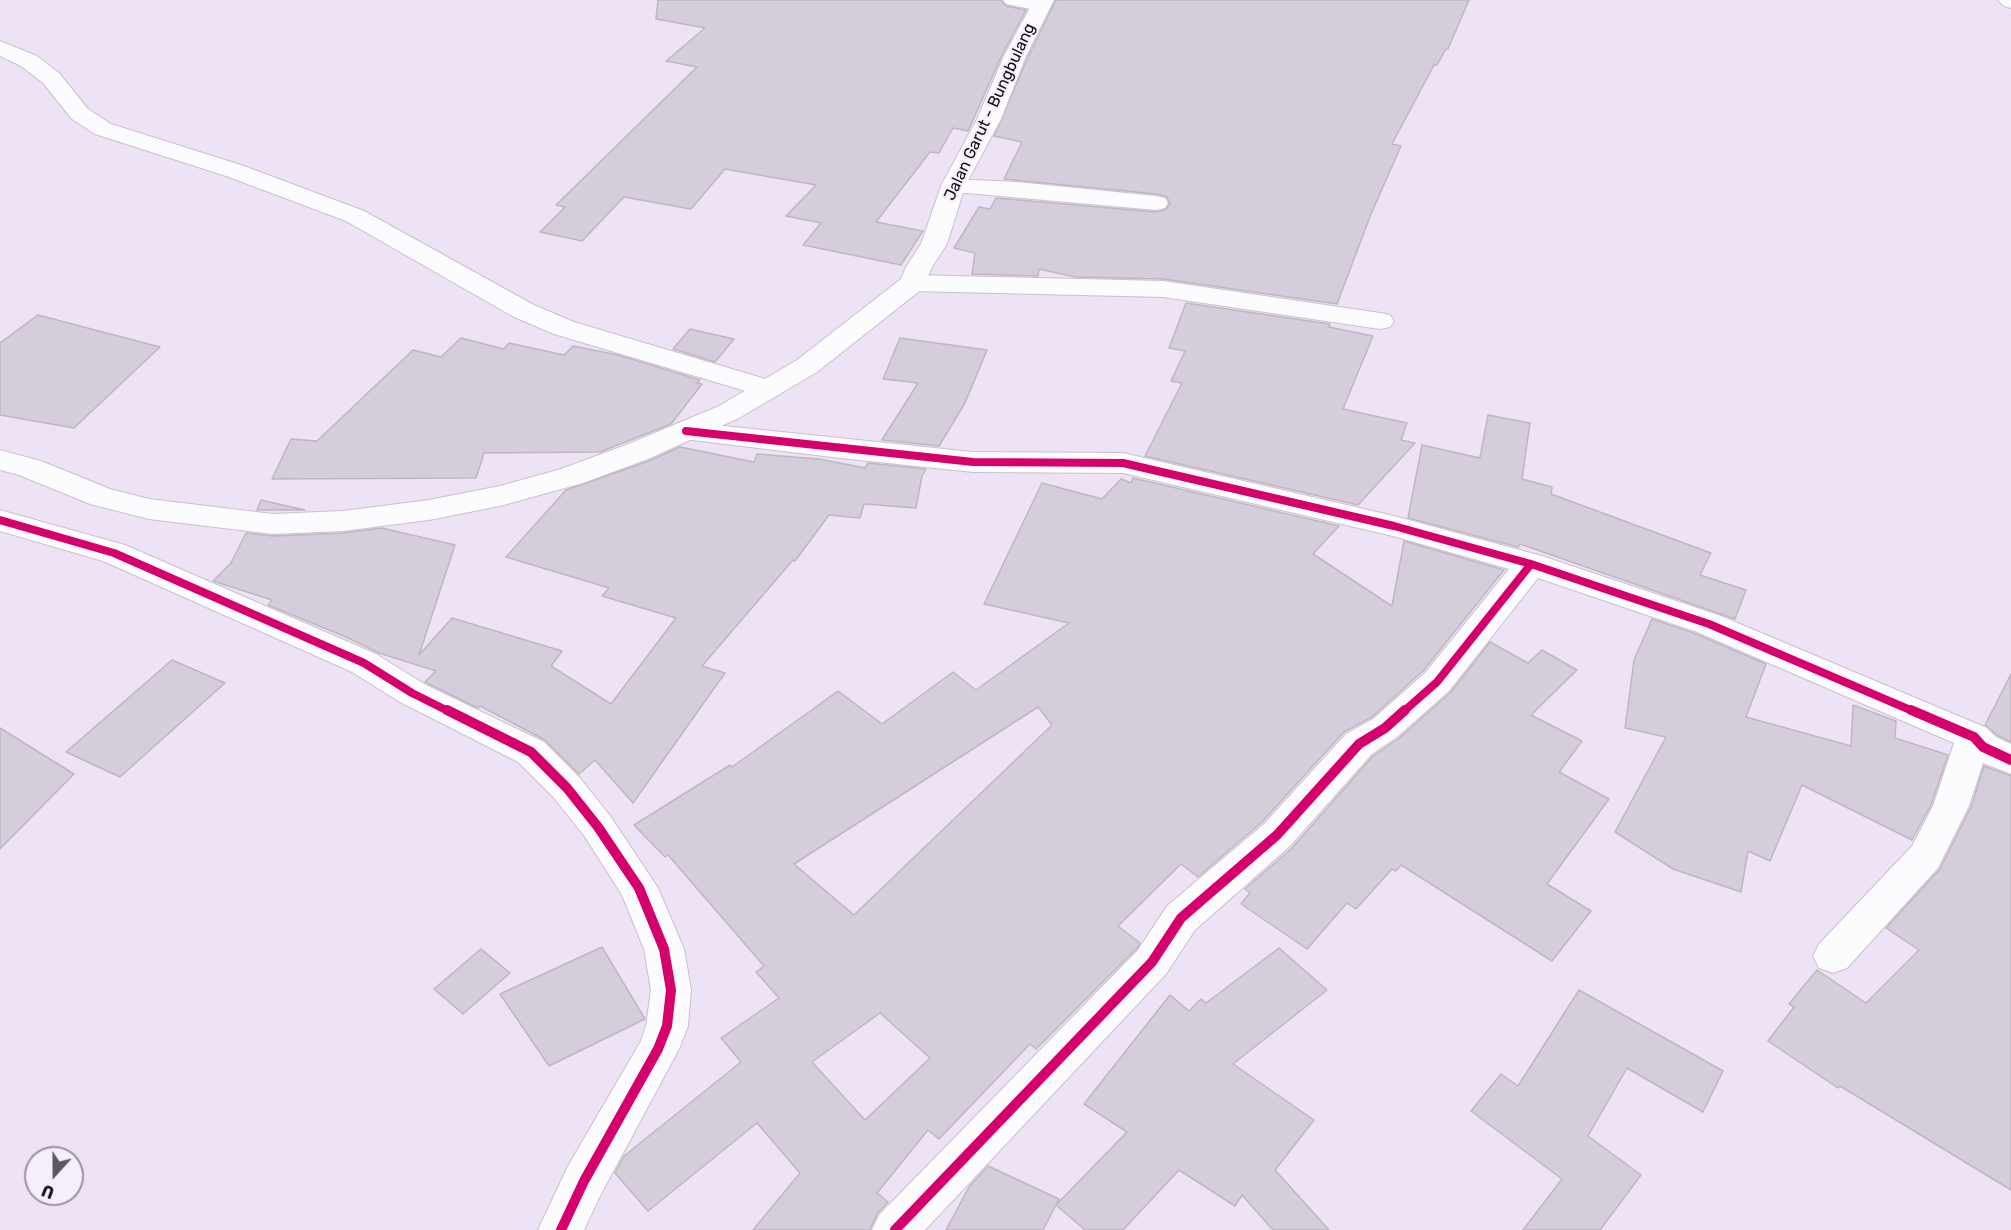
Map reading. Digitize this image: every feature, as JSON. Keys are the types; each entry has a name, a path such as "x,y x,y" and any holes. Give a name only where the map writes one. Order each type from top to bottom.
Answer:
{"street":[{"name":"Jalan Garut - Bungbulang","path":"2,463 30,468 101,497 149,509 273,524 331,522 429,510 500,495 572,476 729,412 823,354 913,283 919,267 934,244 953,186 989,119 1015,56 1032,2"},
{"path":"0,48 29,61 51,78 80,114 103,129 235,171 355,216 524,311 564,328 769,389"},
{"path":"953,186 1028,190 1155,203"},
{"path":"913,283 1163,289 1380,321"},
{"path":"686,431 973,462 1123,464 1394,526 1531,564 1709,624 1974,737 1983,747 2011,760"},
{"path":"0,520 114,553 364,663 412,693 531,752 567,788 598,827 639,888 664,949 671,990 667,1026 658,1049 584,1181 561,1230"},
{"path":"895,1230 1152,962 1181,918 1277,835 1359,744 1385,728 1437,682 1531,564"},
{"path":"1833,956 1925,856 1951,806 1974,737"}],"building":[{"path":"658,0 1001,0 1006,6 1026,10 1002,55 968,131 953,128 939,153 930,152 876,222 923,231 901,265 803,245 821,223 786,216 816,185 725,169 691,209 624,197 582,241 540,232 565,207 556,205 697,67 666,61 705,28 656,19"},
{"path":"1056,0 1469,0 1448,49 1437,65 1434,65 1392,144 1401,146 1371,214 1337,304 1163,279 1075,277 1039,269 1038,276 972,274 975,253 954,248 979,207 990,209 996,198 1156,212 1165,210 1170,204 1167,197 1156,194 1004,179 1022,142 994,136 1028,57"},
{"path":"1186,303 1330,324 1329,327 1373,336 1343,409 1407,423 1401,440 1415,443 1358,505 1145,456 1182,383 1171,381 1185,351 1169,348"},
{"path":"38,315 160,347 74,428 0,415 0,343"},
{"path":"690,329 734,339 715,362 673,349"},
{"path":"461,338 504,349 509,343 564,355 573,346 618,355 700,380 697,383 702,384 671,424 600,452 484,453 476,478 272,479 291,439 317,441 413,350 441,357"},
{"path":"900,338 987,350 965,403 939,446 882,440 918,383 883,379"},
{"path":"1488,415 1530,423 1522,479 1552,487 1551,494 1711,553 1700,575 1746,590 1735,619 1520,544 1518,547 1408,518 1422,445 1480,458"},
{"path":"680,447 754,462 757,454 819,459 865,468 868,463 926,469 922,476 916,508 864,504 860,518 829,515 795,561 793,560 702,666 725,673 633,803 595,760 579,774 545,740 480,706 478,708 425,682 436,671 379,653 268,605 272,600 213,581 231,563 246,533 273,536 343,533 382,528 455,545 419,655 452,618 562,651 551,666 611,704 676,618 602,596 609,588 506,557 566,490 649,461"},
{"path":"1133,478 1339,526 1313,554 1392,606 1404,541 1504,570 1423,671 1372,717 1344,732 1262,822 1198,877 1181,864 1118,926 1140,943 1138,947 1036,1049 1030,1044 939,1139 928,1130 877,1193 888,1202 877,1214 870,1230 753,1230 800,1173 757,1123 648,1211 615,1173 624,1156 741,1062 721,1038 779,998 756,972 764,966 668,855 665,857 634,825 730,765 732,767 838,691 882,724 953,672 976,690 1069,623 984,604 1042,483 1102,499 1121,479 1131,483","holes":["1038,707 1052,725 854,915 794,864","880,1013 930,1058 865,1120 812,1062"]},
{"path":"261,500 305,510 257,510"},
{"path":"1652,619 1696,634 1766,664 1746,717 1851,746 1853,705 1896,721 1895,738 1948,755 1931,805 1912,840 1802,785 1770,861 1748,851 1741,892 1673,869 1615,832 1666,737 1625,728 1634,660"},
{"path":"1490,642 1528,663 1542,650 1577,670 1531,715 1582,741 1559,772 1609,799 1547,884 1591,911 1552,961 1401,865 1396,871 1392,869 1356,909 1347,903 1307,949 1241,904 1250,893 1245,889 1292,848 1373,756 1398,739 1450,693"},
{"path":"172,660 225,683 120,777 66,752"},
{"path":"2011,674 2011,742 1997,735 1985,725"},
{"path":"0,728 74,774 0,849"},
{"path":"1984,766 2011,776 2011,1190 1840,1086 1838,1088 1768,1041 1794,1007 1789,1004 1817,970 1866,1003 1919,950 1886,928 1940,869 1971,807"},
{"path":"602,947 645,1019 549,1066 500,994"},
{"path":"1279,948 1327,990 1233,1064 1314,1120 1275,1170 1329,1230 1273,1230 1242,1195 1235,1206 1179,1170 1123,1230 1085,1230 1056,1205 1127,1132 1084,1104 1170,995 1189,1011 1201,999 1206,1003"},
{"path":"481,949 510,973 463,1014 434,989"},
{"path":"1579,990 1723,1071 1703,1112 1627,1068 1588,1136 1641,1175 1600,1230 1523,1230 1562,1179 1471,1111 1501,1074 1518,1086"},
{"path":"988,1166 1059,1199 1043,1230 946,1230 969,1187"}],"cycle path":[{"path":"686,431 973,462 1123,463 1394,526 1531,564 1709,624 1974,737 1983,747 2011,760"},
{"path":"0,520 114,553 364,663 412,693 531,752 567,788 598,827 639,888 664,949 671,990 667,1026 658,1049 584,1181 561,1230"},
{"path":"895,1230 1152,962 1181,918 1277,835 1359,744 1385,728 1437,682 1531,564"}]}
